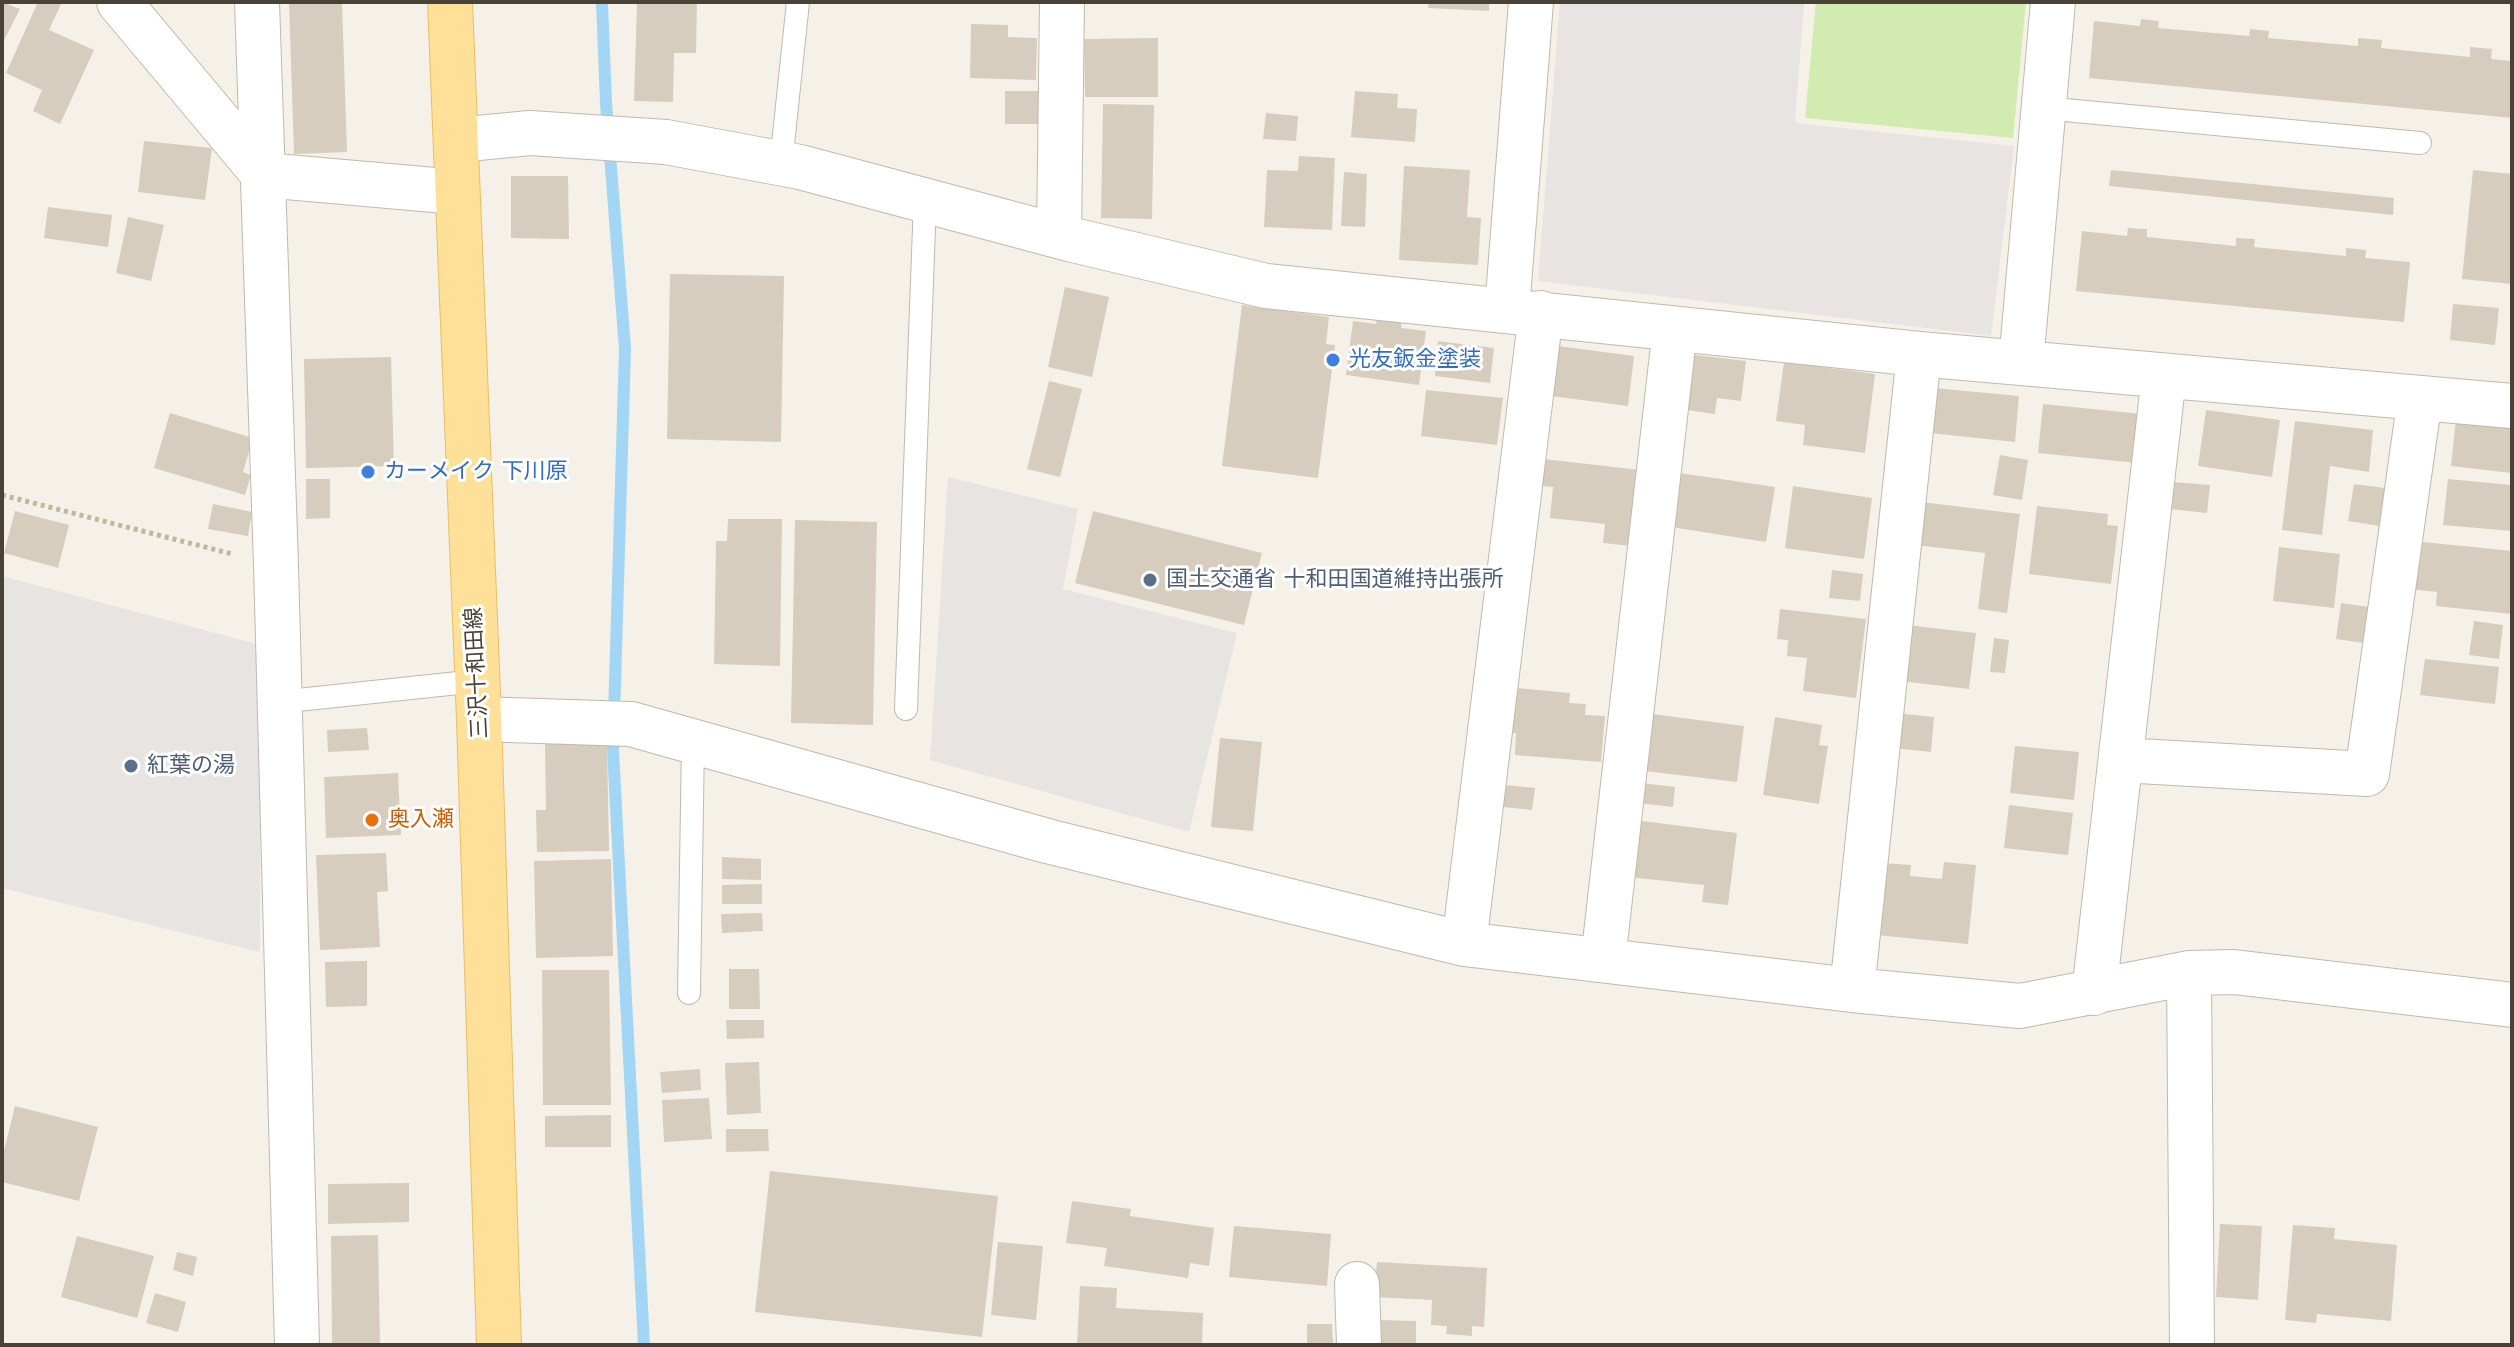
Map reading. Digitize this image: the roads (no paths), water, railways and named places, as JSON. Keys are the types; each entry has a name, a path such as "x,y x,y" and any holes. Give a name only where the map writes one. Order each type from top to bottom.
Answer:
{"main road":[{"name":"三沢十和田線","path":"450,2 478,700 499,1345"}],"street":[{"path":"119,2 264,175 457,192"},
{"path":"257,2 297,1345"},
{"path":"1059,236 1062,2"},
{"path":"1464,944 1524,312 1531,2"},
{"path":"2021,363 2053,2"},
{"path":"457,140 530,133 666,142 781,163 1059,236 1266,286 1919,354 2512,406"},
{"path":"1603,960 1675,329"},
{"path":"1852,990 1919,354"},
{"path":"2094,993 2164,376"},
{"path":"2121,760 2367,774 2420,398"},
{"path":"478,700 631,724 1047,841 1464,944 1852,990 2020,1006 2189,973 2234,972 2512,1005"},
{"path":"2189,973 2192,1345"},
{"path":"1357,1284 1359,1345"}],"lane":[{"path":"781,163 798,2"},
{"path":"2043,108 2420,143"},
{"path":"906,709 925,201"},
{"path":"279,702 478,700"},
{"path":"689,993 693,742"}],"waterway":[{"path":"602,2 606,103 625,349 613,750 644,1345"}],"place":[{"name":"光友鈑金塗装","path":"1333,360"},
{"name":"カーメイク 下川原","path":"368,472"},
{"name":"国土交通省 十和田国道維持出張所","path":"1150,580"},
{"name":"紅葉の湯","path":"131,766"},
{"name":"奥入瀬","path":"372,820"}]}
